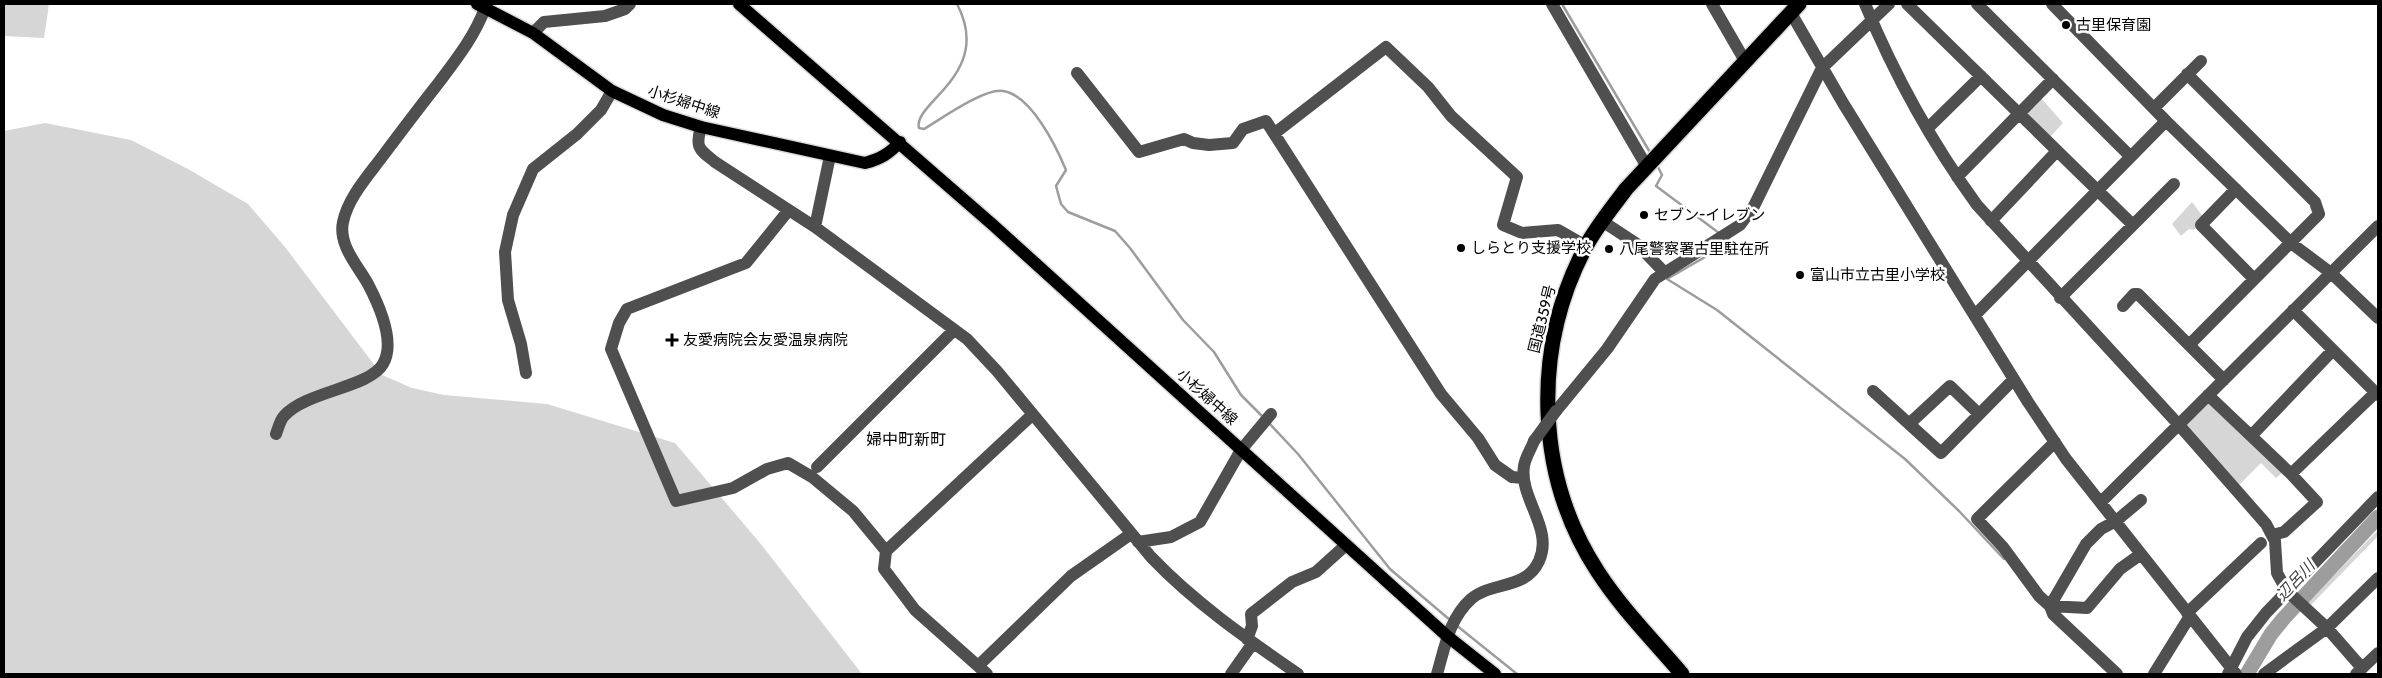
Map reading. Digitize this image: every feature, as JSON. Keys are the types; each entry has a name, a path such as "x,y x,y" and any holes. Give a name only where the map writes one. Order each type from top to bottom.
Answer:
{"highway":[{"name":"国道359号","path":"1682,674 1623,606 1598,571 1578,535 1558,480 1546,410 1551,347 1560,310 1573,273 1586,246 1602,221 1626,189 1746,61 1792,6"}],"main road":[{"name":"小杉婦中線","path":"739,4 900,142 1447,636 1495,674"},
{"name":"小杉婦中線","path":"488,7 533,33 612,91 664,115 701,127 865,163 880,159 891,152 900,142"}],"street":[{"path":"533,33 544,22 605,16 625,9 630,4"},
{"path":"1552,4 1647,167"},
{"path":"1712,4 1746,61"},
{"path":"1865,4 1896,74 1956,177 2060,298 2179,424 2266,524 2275,541 2277,572 2287,591 2327,628 2359,671 2378,653"},
{"path":"1437,674 1447,636 1459,612 1472,599 1485,590 1516,583 1530,574 1539,562 1543,533 1528,499 1523,478 1524,464 1534,442 1556,411 1607,349 1635,305 1655,279 1740,225 1754,206 1822,68 1889,4"},
{"path":"1907,4 2133,225"},
{"path":"1977,4 2130,156"},
{"path":"2052,4 2166,121 2291,243 2331,273 2378,318"},
{"path":"1792,6 1822,68 1974,315 2055,442 2231,672 2248,637 2266,613 2378,497"},
{"path":"276,434 283,417 292,410 323,393 368,377 377,372 384,363 388,350 381,313 369,286 348,251 343,236 343,222 358,190 464,48 488,7"},
{"path":"1275,133 1386,47 1428,87 1451,116 1517,177 1503,225 1522,233 1558,230 1586,246"},
{"path":"2154,108 2201,61"},
{"path":"1076,73 1139,152 1184,139 1209,145 1233,143 1243,129 1266,121 1441,394 1478,438 1495,465 1512,477 1523,478"},
{"path":"2187,74 2315,202 2319,214 2189,345"},
{"path":"1928,128 1981,76"},
{"path":"1956,177 2053,79"},
{"path":"526,373 521,344 508,300 505,252 513,215 533,169 577,134 601,110 612,91"},
{"path":"1974,315 2166,121"},
{"path":"701,127 697,142 700,150 788,211 815,227 967,339 997,371 1133,539 1174,582 1250,641 1298,674"},
{"path":"1991,220 2057,151"},
{"path":"815,227 830,156"},
{"path":"2060,298 2174,184"},
{"path":"2236,189 2201,224 2254,279"},
{"path":"788,211 746,263 627,309 620,322 611,348 676,501 733,488 767,469 788,463 812,477 853,511 886,551"},
{"path":"1602,221 1637,244 1665,273"},
{"path":"2101,502 2293,310 2376,232"},
{"path":"2122,306 2134,294 2138,294 2224,380"},
{"path":"2291,474 2377,394 2293,310"},
{"path":"816,467 954,330"},
{"path":"2251,436 2333,350"},
{"path":"1873,391 1940,453 2014,379"},
{"path":"1909,424 1950,386 1979,414"},
{"path":"2208,395 2291,474 2317,502 2284,532 2272,535"},
{"path":"1032,414 886,551 884,568 915,610 982,670 1071,576 1133,539 1171,537 1200,522 1241,450 1271,414"},
{"path":"2055,442 1977,519 2003,547 2038,596 2050,606 2053,614 2117,674"},
{"path":"2050,606 2086,544 2101,529 2116,521 2141,500"},
{"path":"2154,674 2189,615 2261,543"},
{"path":"1231,674 1250,641 1251,614 1292,582 1316,572 1346,545"},
{"path":"2050,606 2087,608 2120,568 2141,554"},
{"path":"2264,674 2327,628 2378,578"}],"shaded area":[{"path":"4,4 49,4 44,38 4,36"},
{"path":"2041,98 2063,123 2050,137 2026,113"},
{"path":"45,123 131,140 188,169 248,204 285,247 382,375 412,388 444,395 547,404 675,443 760,543 862,674 4,674 4,131"},
{"path":"2192,202 2204,218 2194,230 2189,229 2181,236 2172,224"},
{"path":"2209,400 2283,472 2276,478 2261,463 2239,485 2184,424"},
{"path":"2378,530 2378,536 2309,607 2306,604"}],"waterway":[{"path":"957,4 966,28 966,49 959,67 949,83 920,118 919,128 924,129 974,99 995,91 1003,91 1023,102 1033,111 1041,123 1056,148 1066,170 1056,186 1061,204 1068,212 1115,231 1130,248 1183,320 1214,352 1241,395 1262,416"},
{"path":"1562,4 1651,154"},
{"path":"1657,165 1662,175 1656,186 1719,233"},
{"path":"1727,239 1731,242 1667,279 1717,310 1905,459 1959,511 2004,559"},
{"path":"1268,422 1298,454 1390,569 1450,620"},
{"name":"辺呂川","path":"2247,674 2271,634 2284,618 2378,517"},
{"path":"1456,625 1517,674"}],"place":[{"name":"古里保育園","path":"2066,25"},
{"name":"セブン-イレブン","path":"1644,215"},
{"name":"しらとり支援学校","path":"1461,248"},
{"name":"八尾警察署古里駐在所","path":"1609,249"},
{"name":"富山市立古里小学校","path":"1800,275"},
{"name":"友愛病院会友愛温泉病院","path":"672,340"}],"district":[{"name":"婦中町新町","path":"906,439"}]}
